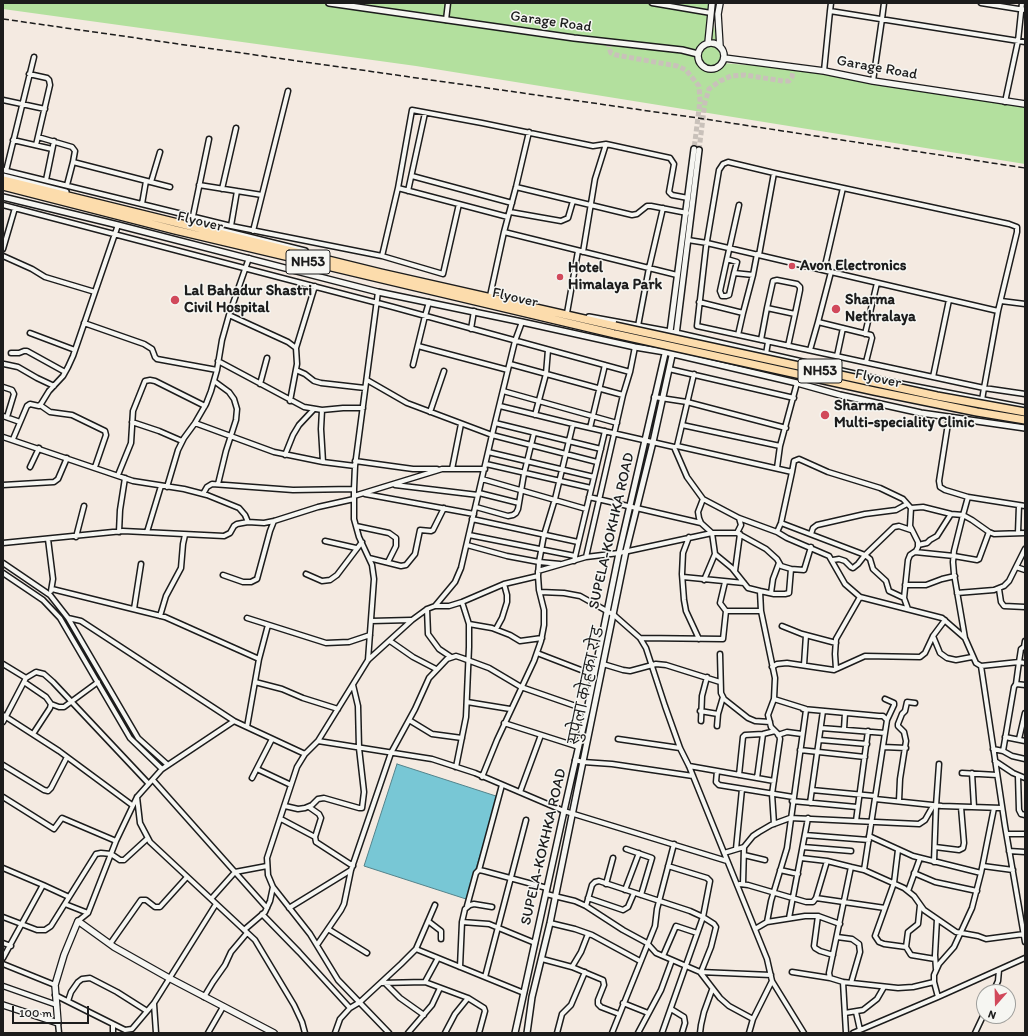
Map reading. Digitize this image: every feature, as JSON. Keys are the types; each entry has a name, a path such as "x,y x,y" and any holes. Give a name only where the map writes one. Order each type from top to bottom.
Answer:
{"highway":[{"name":"Flyover","path":"3,180 381,273 569,316 929,395 1025,412"},
{"name":"Flyover","path":"3,186 182,232 569,324 874,391 1025,420"}],"main road":[{"path":"708,43 712,3"},
{"path":"720,3 718,14 720,47 724,58 719,66 713,68 702,65 698,54 704,45 708,43 715,44 720,47"},
{"name":"Garage Road","path":"724,58 824,71 1005,102 1025,104"},
{"path":"3,1005 58,1023 55,985 64,955 78,921 110,944 169,978 274,1033"}],"street":[{"name":"Garage Road","path":"329,3 574,38 682,50 698,54"},
{"path":"446,20 448,3"},
{"path":"652,3 711,12"},
{"path":"824,71 831,3"},
{"path":"872,80 884,3"},
{"path":"981,3 1023,10"},
{"path":"1005,102 1018,41 1023,10 1022,3"},
{"path":"830,11 1025,42"},
{"path":"34,57 5,170 231,226 382,256 443,274 459,204"},
{"path":"29,74 49,80 50,85 36,145"},
{"path":"253,231 288,91"},
{"path":"3,100 44,109"},
{"path":"382,256 398,188 412,110 529,132 593,146 606,144 670,158 674,164 669,192 672,195 688,198"},
{"path":"408,191 425,113"},
{"path":"222,189 236,128"},
{"path":"490,296 529,132"},
{"path":"38,137 72,147 75,151 67,185"},
{"path":"192,216 209,139"},
{"path":"13,140 52,149"},
{"path":"46,180 54,142"},
{"path":"567,313 581,252 595,179 606,144"},
{"path":"697,149 688,213 688,198 697,149"},
{"path":"151,182 160,152"},
{"path":"73,162 170,187"},
{"path":"982,400 984,388 998,311 1017,227 1014,225 728,162 723,164 720,170 707,243 696,326 984,388 1025,394"},
{"path":"738,335 758,255 774,173"},
{"path":"3,176 490,296 567,313 676,333 885,381 1025,408"},
{"path":"412,176 512,204"},
{"path":"142,204 146,181"},
{"path":"199,185 262,195"},
{"path":"516,187 573,202 632,215 637,214 647,206 688,213"},
{"path":"398,188 459,204 555,221 565,220 570,215 573,202"},
{"path":"824,270 843,188"},
{"path":"231,226 237,191"},
{"path":"3,197 249,258 378,292 635,347 673,353 798,383 840,395 921,413 1025,428"},
{"path":"3,205 315,286 630,372"},
{"path":"726,259 737,262 729,295 722,296 720,291 726,259 738,205"},
{"path":"3,249 15,208"},
{"path":"638,326 649,268 663,208"},
{"name":"सुपेला कोहका रोड","path":"527,1033 532,997 550,923 626,551 673,353 688,240 688,213"},
{"name":"SUPELA-KOKHKA ROAD","path":"515,1033 575,760 588,710 619,553 670,332 688,213"},
{"path":"40,405 66,372 118,225"},
{"path":"504,232 678,276"},
{"path":"688,240 729,248 998,311"},
{"path":"3,256 32,269 45,277 95,292"},
{"path":"167,487 178,450 205,406 214,381 222,340 229,315 249,258"},
{"path":"810,350 830,272"},
{"path":"734,273 753,275"},
{"path":"761,340 773,281 777,280 796,284 800,287 800,290 788,346"},
{"path":"865,334 877,283"},
{"path":"290,401 296,370 296,348 315,286"},
{"path":"368,660 374,579 372,565 354,519 354,489 355,460 378,292"},
{"path":"933,377 949,300"},
{"path":"1001,301 1025,304"},
{"path":"413,365 429,302"},
{"path":"699,302 743,313"},
{"path":"767,308 795,314"},
{"path":"471,328 474,312"},
{"path":"229,315 288,342 296,348"},
{"path":"435,606 455,582 461,568 515,341 522,322"},
{"path":"818,322 871,335 872,338 866,362"},
{"path":"84,323 144,344 152,349 157,359 217,370"},
{"path":"837,356 843,328"},
{"path":"30,333 75,350"},
{"path":"766,354 768,342"},
{"path":"418,346 508,370"},
{"path":"586,557 635,347"},
{"path":"536,415 546,374 548,350"},
{"path":"11,353 27,351 66,372"},
{"path":"260,384 267,358"},
{"path":"218,361 290,401 304,407 314,410 363,408"},
{"path":"4,364 18,366 37,378 54,386"},
{"path":"510,364 623,395"},
{"path":"590,428 605,365"},
{"path":"669,369 794,398"},
{"path":"296,370 305,374 314,381 321,383 365,388"},
{"path":"430,412 444,371"},
{"path":"694,374 676,447 687,477 702,499 739,518 777,532 787,538 829,556 833,560 839,576 845,584 860,597 945,620 965,638"},
{"path":"118,475 131,443 133,411 144,383 147,380 155,381 205,406"},
{"path":"366,380 407,403 492,435 598,462"},
{"path":"214,381 229,392 234,399 237,409 232,436 226,451 218,484"},
{"path":"777,468 780,446 798,383"},
{"path":"3,387 12,390 14,394 5,417 20,422"},
{"path":"503,391 617,423"},
{"path":"654,397 687,402 786,428"},
{"path":"13,440 26,408 29,405 40,405 50,412 72,415 105,431 106,435 95,467"},
{"path":"500,406 615,434 792,472"},
{"path":"285,455 293,435 299,425 314,410"},
{"path":"322,410 321,430 323,462"},
{"path":"950,417 939,484 940,487 945,490 968,496 1025,506"},
{"path":"132,422 159,431 182,442"},
{"path":"495,423 601,449"},
{"path":"195,424 285,455 355,466"},
{"path":"452,469 461,424"},
{"path":"482,777 510,709 537,653 542,638 544,610 538,576 539,562 544,535 555,499 573,424"},
{"path":"682,425 780,446"},
{"path":"538,576 538,571 562,564 574,558 605,431"},
{"path":"476,507 508,516 516,513 534,433"},
{"path":"3,437 133,481 203,494 240,508 248,522"},
{"path":"30,467 39,448"},
{"path":"488,452 594,477"},
{"path":"3,485 54,482 58,479 67,458"},
{"path":"777,532 794,461 799,459 828,472 880,488 903,499 911,508 911,530 918,545 918,550 909,557 904,598 908,609"},
{"path":"355,460 412,469 452,469 485,466 591,488"},
{"path":"3,543 119,532 224,536 230,533 234,526 248,522 264,523 274,521 318,507 354,498 363,493 442,469"},
{"path":"119,532 120,510 125,478"},
{"path":"482,479 586,509"},
{"path":"203,494 209,485 218,484 293,490 354,489"},
{"path":"392,484 478,494 519,503"},
{"path":"147,532 162,486"},
{"path":"363,493 474,514"},
{"path":"968,496 954,556 957,593 965,638 974,660 981,666 1006,834 1024,928 1025,942"},
{"path":"589,497 701,522"},
{"path":"702,499 698,512 699,518 712,533 715,554 704,580"},
{"path":"811,534 813,528 817,525 870,513 896,510 908,504"},
{"path":"1018,533 1019,505"},
{"path":"76,537 84,506"},
{"path":"911,508 923,507 951,514 963,515 994,534 1025,533"},
{"path":"369,558 401,566 408,563 415,554 420,530 433,530 444,508"},
{"path":"918,545 927,543 937,536 951,514"},
{"path":"734,571 741,524 739,518"},
{"path":"472,519 578,542"},
{"path":"223,575 243,582 251,582 257,579 274,521"},
{"path":"780,523 865,555 870,559 873,569 886,581 889,591 904,598"},
{"path":"356,526 389,533 396,538 396,546 388,562"},
{"path":"833,560 839,559 845,561 851,568 853,568 894,527 899,526 911,530"},
{"path":"915,552 978,560 989,532"},
{"path":"469,535 574,558 619,553 712,533 739,533 766,549 777,559 781,566 791,569 804,570 811,548"},
{"path":"160,616 166,596 180,568 183,544 186,534"},
{"path":"689,538 683,552 684,600 686,611 699,638"},
{"path":"48,539 53,579 50,595"},
{"path":"325,541 356,548"},
{"path":"306,574 322,581 330,580 337,575 362,542"},
{"path":"466,545 507,556 539,562 562,564"},
{"path":"957,593 999,589 1004,586 1009,581 1025,549"},
{"path":"715,554 734,571 748,588 770,593 790,593 791,569"},
{"path":"3,563 50,595 68,618 138,738 168,765"},
{"path":"770,593 779,563"},
{"path":"134,609 141,564"},
{"path":"1016,567 1025,570"},
{"path":"3,573 43,600 60,618 130,738 162,769"},
{"path":"389,1033 333,973 317,944 273,887 268,876 267,858 297,768 305,754 318,741 368,660 412,620 427,609 435,606 449,606 504,584 538,576"},
{"path":"905,585 926,585 955,576"},
{"path":"683,577 744,583"},
{"path":"640,638 723,639 726,611 720,603 725,582"},
{"path":"496,629 502,618 507,602 504,584"},
{"path":"52,589 160,616 198,631 259,659"},
{"path":"999,589 1001,602 1004,606 1025,607"},
{"path":"760,591 761,611 774,678 774,699 768,716 770,724 780,738 772,794 774,824"},
{"path":"540,592 564,593 580,596 614,615 640,638 646,648 679,745 689,766 767,959 772,981 804,1033"},
{"path":"836,669 836,643 838,634 852,613 860,597"},
{"path":"456,767 467,702 469,624 462,602"},
{"path":"427,609 428,634 439,649 444,654 451,657"},
{"path":"726,611 761,611"},
{"path":"68,618 81,621 234,721 305,754"},
{"path":"247,618 326,643 349,642 370,635"},
{"path":"371,621 412,620"},
{"path":"772,667 777,664 787,663 829,670 836,669 865,656 920,657 925,653 933,636 945,620"},
{"path":"469,624 496,629 520,641 542,638"},
{"path":"247,727 254,682 268,625"},
{"path":"782,626 806,635 836,643"},
{"path":"804,665 806,635"},
{"path":"933,636 940,653 947,658 956,660 974,660"},
{"path":"390,641 413,657 436,669"},
{"path":"1003,752 1021,649 1024,646 1025,641"},
{"path":"537,653 594,675"},
{"path":"720,654 720,682 723,697 728,703 748,718 770,724"},
{"path":"317,944 344,904 352,868 391,753 409,720 428,678 447,659 456,656 468,660 489,668 521,687 588,710"},
{"path":"981,666 1019,662 1025,663"},
{"path":"603,664 630,671 652,665 666,665 720,682"},
{"path":"3,665 46,697 51,704 61,708 72,702 98,682"},
{"path":"3,722 4,716 25,680 36,672 44,674 148,783"},
{"path":"701,721 700,711 702,696 707,677"},
{"path":"254,682 282,688 303,698 338,709"},
{"path":"1016,684 1025,685"},
{"path":"285,806 298,809 309,807 318,799 324,798 362,808 364,792 359,748 358,706 353,685"},
{"path":"717,726 718,714 723,697"},
{"path":"774,699 805,710 880,716 887,720"},
{"path":"864,870 887,720 894,705 885,699"},
{"path":"467,702 510,709"},
{"path":"899,801 900,779 906,748 904,732 898,724 902,714 905,711 907,702 915,703"},
{"path":"33,734 50,708 51,704"},
{"path":"767,922 773,893 786,848 805,710"},
{"path":"700,711 718,714"},
{"path":"810,803 823,711"},
{"path":"844,713 844,729"},
{"path":"4,716 67,757 132,805"},
{"path":"1019,739 1023,729 1025,716"},
{"path":"409,720 432,734 462,738"},
{"path":"78,921 88,913 116,841 137,797 162,769 234,721"},
{"path":"504,723 579,747"},
{"path":"821,728 885,733"},
{"path":"856,821 868,731"},
{"path":"739,775 743,737 747,735 787,732 802,734"},
{"path":"757,778 763,734"},
{"path":"520,792 541,735"},
{"path":"1005,737 1025,741"},
{"path":"252,778 272,739"},
{"path":"618,739 679,745"},
{"path":"820,740 867,744"},
{"path":"318,741 432,759 482,777 564,811 727,861"},
{"path":"883,746 906,748"},
{"path":"993,749 1025,759"},
{"path":"800,750 865,758"},
{"path":"3,764 44,790 48,791 67,757"},
{"path":"575,760 693,776"},
{"path":"995,761 1018,776 1025,778"},
{"path":"934,862 934,806 939,764"},
{"path":"689,766 774,781"},
{"path":"257,768 291,786"},
{"path":"716,771 716,780 718,784 810,803 857,807"},
{"path":"962,773 997,775"},
{"path":"972,773 974,807"},
{"path":"1018,776 1019,810 1021,814 1025,815"},
{"path":"152,780 267,908"},
{"path":"460,967 462,922 464,912 478,870 502,785"},
{"path":"736,849 742,789"},
{"path":"812,790 859,794 934,806 1002,808"},
{"path":"3,796 54,829 62,818 116,841"},
{"path":"137,797 140,823 150,842 255,940 294,1005 302,1022 305,1033"},
{"path":"724,853 744,847 753,836 774,824 790,818 919,824 925,820 934,806"},
{"path":"309,807 319,814 321,818 315,837 316,842 352,868"},
{"path":"935,847 959,850 963,848 964,843 961,807"},
{"path":"938,997 934,982 934,975 936,970 954,947 972,908 983,866 994,808"},
{"path":"790,918 808,818"},
{"path":"281,819 315,837"},
{"path":"485,978 526,820"},
{"path":"1006,834 1025,834"},
{"path":"805,835 869,838 920,858 981,873"},
{"path":"3,917 37,930 45,930 51,926 98,853 111,854 120,860 124,860 148,838"},
{"path":"612,1033 655,926 659,901 674,844"},
{"path":"743,884 744,847"},
{"path":"803,847 851,851"},
{"path":"626,849 651,857 652,860 641,895"},
{"path":"898,850 894,883 875,936 876,939 884,944 906,947"},
{"path":"1010,851 1025,852"},
{"path":"625,890 639,853"},
{"path":"744,855 765,860"},
{"path":"606,884 613,858"},
{"path":"801,858 827,861 864,870 894,883 914,896 920,905 930,915 952,930 960,933 986,939 1024,934"},
{"path":"908,891 920,858"},
{"path":"737,885 743,884 773,893 814,902 827,861"},
{"path":"211,899 235,872 267,866"},
{"path":"662,1033 703,917 710,885 710,880 668,866"},
{"path":"983,866 1013,870"},
{"path":"830,978 829,973 851,867"},
{"path":"3,868 69,897"},
{"path":"289,908 352,868"},
{"path":"478,870 547,888"},
{"path":"780,870 798,874"},
{"path":"914,873 935,882 977,891"},
{"path":"110,944 141,900 146,900 155,907 160,907 187,877"},
{"path":"586,906 592,885 599,881 690,911 703,917 716,927 712,947 700,972"},
{"path":"3,958 11,946 43,885"},
{"path":"204,997 225,965 231,952 267,908 273,887"},
{"path":"588,898 623,910 628,907 634,893"},
{"path":"546,894 586,906 623,930 648,943 656,953 700,972 771,975"},
{"path":"816,898 885,908"},
{"path":"65,904 88,913"},
{"path":"55,995 125,1030 132,1029 154,1004 216,904"},
{"path":"335,1033 340,1019 416,949 435,904"},
{"path":"467,906 474,904 492,907"},
{"path":"920,905 918,924 908,932 906,947 910,955 935,959"},
{"path":"262,914 352,1007"},
{"path":"755,929 767,922 805,916 818,916 840,924"},
{"path":"818,916 814,946 820,951 833,955"},
{"path":"936,970 935,959 937,919"},
{"path":"428,921 441,931 441,939"},
{"path":"462,922 483,923 535,943"},
{"path":"550,923 588,934 640,961"},
{"path":"663,956 676,926 697,933"},
{"path":"328,929 367,953"},
{"path":"572,967 581,952 588,934"},
{"path":"837,937 852,939 859,944 860,952 851,983"},
{"path":"3,943 11,946"},
{"path":"416,949 524,993"},
{"path":"425,982 438,958"},
{"path":"853,1033 1025,958"},
{"path":"542,959 572,967 604,981 604,985 597,1002 599,1006 619,1014"},
{"path":"638,1033 665,982 672,960"},
{"path":"3,964 55,985"},
{"path":"997,984 999,970"},
{"path":"557,1033 562,1014 571,1005 585,972"},
{"path":"700,972 712,990 729,1006 753,1019"},
{"path":"792,972 830,978 843,982 898,988 913,987 934,982"},
{"path":"68,1001 71,992 78,982 82,979 90,978 117,992 147,1011"},
{"path":"749,1033 753,1019 772,981"},
{"path":"380,983 425,982 468,998 484,1008 485,1011 479,1033"},
{"path":"843,982 846,1033"},
{"path":"386,984 400,998 424,1015"},
{"path":"3,986 57,1005"},
{"path":"845,1013 863,1010 877,999 884,987"},
{"path":"408,1033 432,1005 440,988"},
{"path":"700,1033 704,1012 712,990"},
{"path":"445,1033 455,1014 468,998"},
{"path":"623,1003 648,1013"},
{"path":"154,1004 156,1033"},
{"path":"208,1033 223,1007"},
{"path":"671,1009 684,1017 685,1023 682,1033"},
{"path":"856,1012 860,1030"},
{"path":"58,1023 59,1033"},
{"path":"113,1024 114,1033"}],"green space":[{"path":"3,3 712,3 711,13 722,63 824,71 1025,104 1025,164 416,66 3,9"}],"water":[{"path":"397,764 499,797 466,899 364,866"}],"tunnel":[{"path":"609,42 611,53 677,66 686,70 699,86 700,101 694,149"},
{"path":"699,150 705,102 709,89 720,81 731,76 745,75 789,81 792,77 794,66"}],"railway":[{"path":"3,19 698,118 1025,168"}],"place":[{"name":"Avon Electronics","path":"792,266"},
{"name":"Hotel Himalaya Park","path":"560,277"},
{"name":"Lal Bahadur Shastri Civil Hospital","path":"175,300"},
{"name":"Sharma Nethralaya","path":"836,309"},
{"name":"Sharma Multi-speciality Clinic","path":"825,415"}]}
